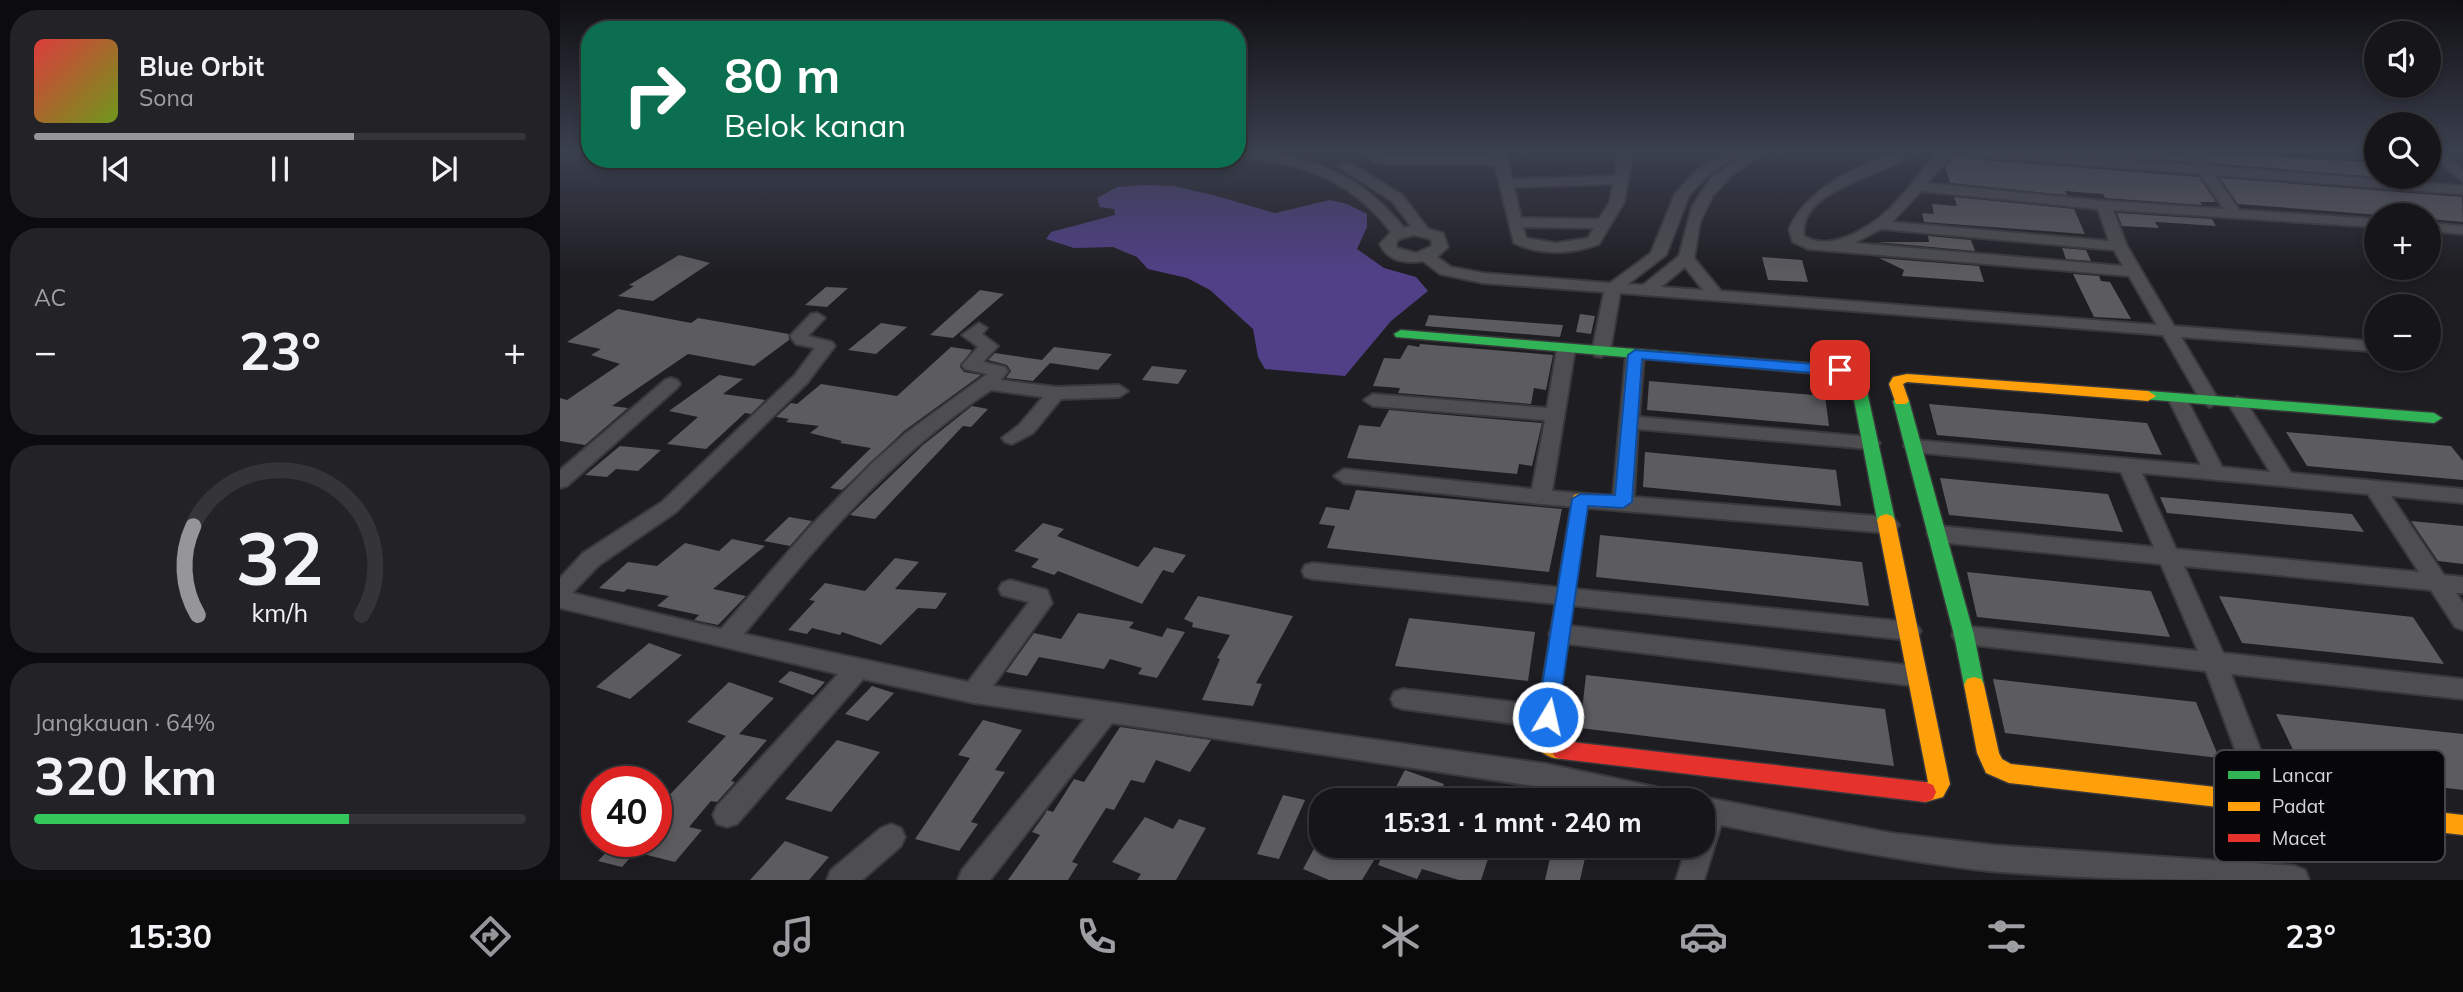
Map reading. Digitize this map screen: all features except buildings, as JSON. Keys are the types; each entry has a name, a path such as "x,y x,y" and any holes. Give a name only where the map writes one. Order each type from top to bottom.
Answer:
{"street":[{"path":"1364,193 1380,205 1400,233"},
{"path":"1390,193 1397,198 1421,230"},
{"path":"1509,193 1521,242 1572,247 1594,241 1617,202 1619,193"},
{"path":"1601,352 1613,288 1658,255 1683,193"},
{"path":"1705,193 1688,232 1686,258 1715,295"},
{"path":"1825,193 1813,199 1798,222 1795,234 1803,243 2136,272"},
{"path":"1832,246 1881,225 1911,193"},
{"path":"1985,193 2104,205 2233,211 2364,222"},
{"path":"2220,193 2233,211"},
{"path":"2104,205 2119,246 2210,401"},
{"path":"1516,222 1604,224"},
{"path":"1881,225 2119,246"},
{"path":"2441,228 2463,230"},
{"path":"1421,230 1438,236 1441,244 1437,251 1426,256 1410,257 1391,251 1388,244 1400,233 1421,230"},
{"path":"1426,256 1446,271 1462,275 1646,291 2168,328 2364,346"},
{"path":"1646,291 1686,258"},
{"path":"560,592 592,559 669,507 801,379 826,346 802,340 799,336 817,318"},
{"path":"726,640 817,533 891,455 914,434 988,384 999,370 971,365 989,346 971,335 979,328"},
{"path":"1401,334 1840,370 1858,382 1909,631 1915,676 1940,785 1935,790 1925,792 1553,749 1543,740 1580,499"},
{"path":"1541,497 1566,349"},
{"path":"1623,502 1635,355"},
{"path":"2214,797 2009,773 1994,766 1988,753 1964,635 1896,384 1898,380 2434,418"},
{"path":"562,477 671,384"},
{"path":"988,384 1056,393 1119,391"},
{"path":"1012,438 1026,429 1056,393"},
{"path":"1373,400 1554,415"},
{"path":"2178,400 2216,475"},
{"path":"2238,403 2285,480"},
{"path":"1629,422 1870,443"},
{"path":"1914,446 2463,496"},
{"path":"2129,466 2215,663 2248,750"},
{"path":"1344,476 1541,497 1888,525"},
{"path":"2374,488 2463,621"},
{"path":"1938,534 2463,585"},
{"path":"1313,571 1909,631"},
{"path":"974,693 1041,603 1039,596 1010,589"},
{"path":"560,599 726,640 974,693 1547,776 1604,788"},
{"path":"1561,634 1915,676"},
{"path":"1964,635 2463,689"},
{"path":"727,815 859,667"},
{"path":"1403,699 1548,717"},
{"path":"972,880 1105,712"},
{"path":"1715,811 1891,846 1979,856 2295,880"},
{"path":"2445,823 2463,825"},
{"path":"841,880 891,837"},
{"path":"1690,880 1697,858"}],"shaded area":[{"path":"1106,193 1204,193 1275,213 1330,200 1347,204 1367,214 1367,227 1357,249 1384,268 1416,277 1428,291 1391,321 1345,376 1265,369 1258,357 1253,329 1210,290 1187,278 1148,269 1137,257 1113,247 1074,248 1046,239 1051,232 1115,215 1114,209 1100,207 1097,198"}],"traffic: fast":[{"path":"1401,334 1833,369 1847,373 1858,382 1886,520"},
{"path":"2148,396 2434,418"},
{"path":"1901,401 1964,635 1974,685"}],"traffic: slow":[{"path":"1901,401 1896,384 1898,380 1907,378 2148,396"},
{"path":"1562,750 1553,749 1543,740 1580,499"},
{"path":"1886,520 1939,784 1935,790 1925,792"},
{"path":"1974,685 1988,753 1994,766 2009,773 2214,796"},
{"path":"2445,823 2463,825"}],"traffic: jam":[{"path":"1562,750 1925,792"}],"route":[{"path":"1548,717 1580,499 1623,502 1635,355 1840,370"}]}
